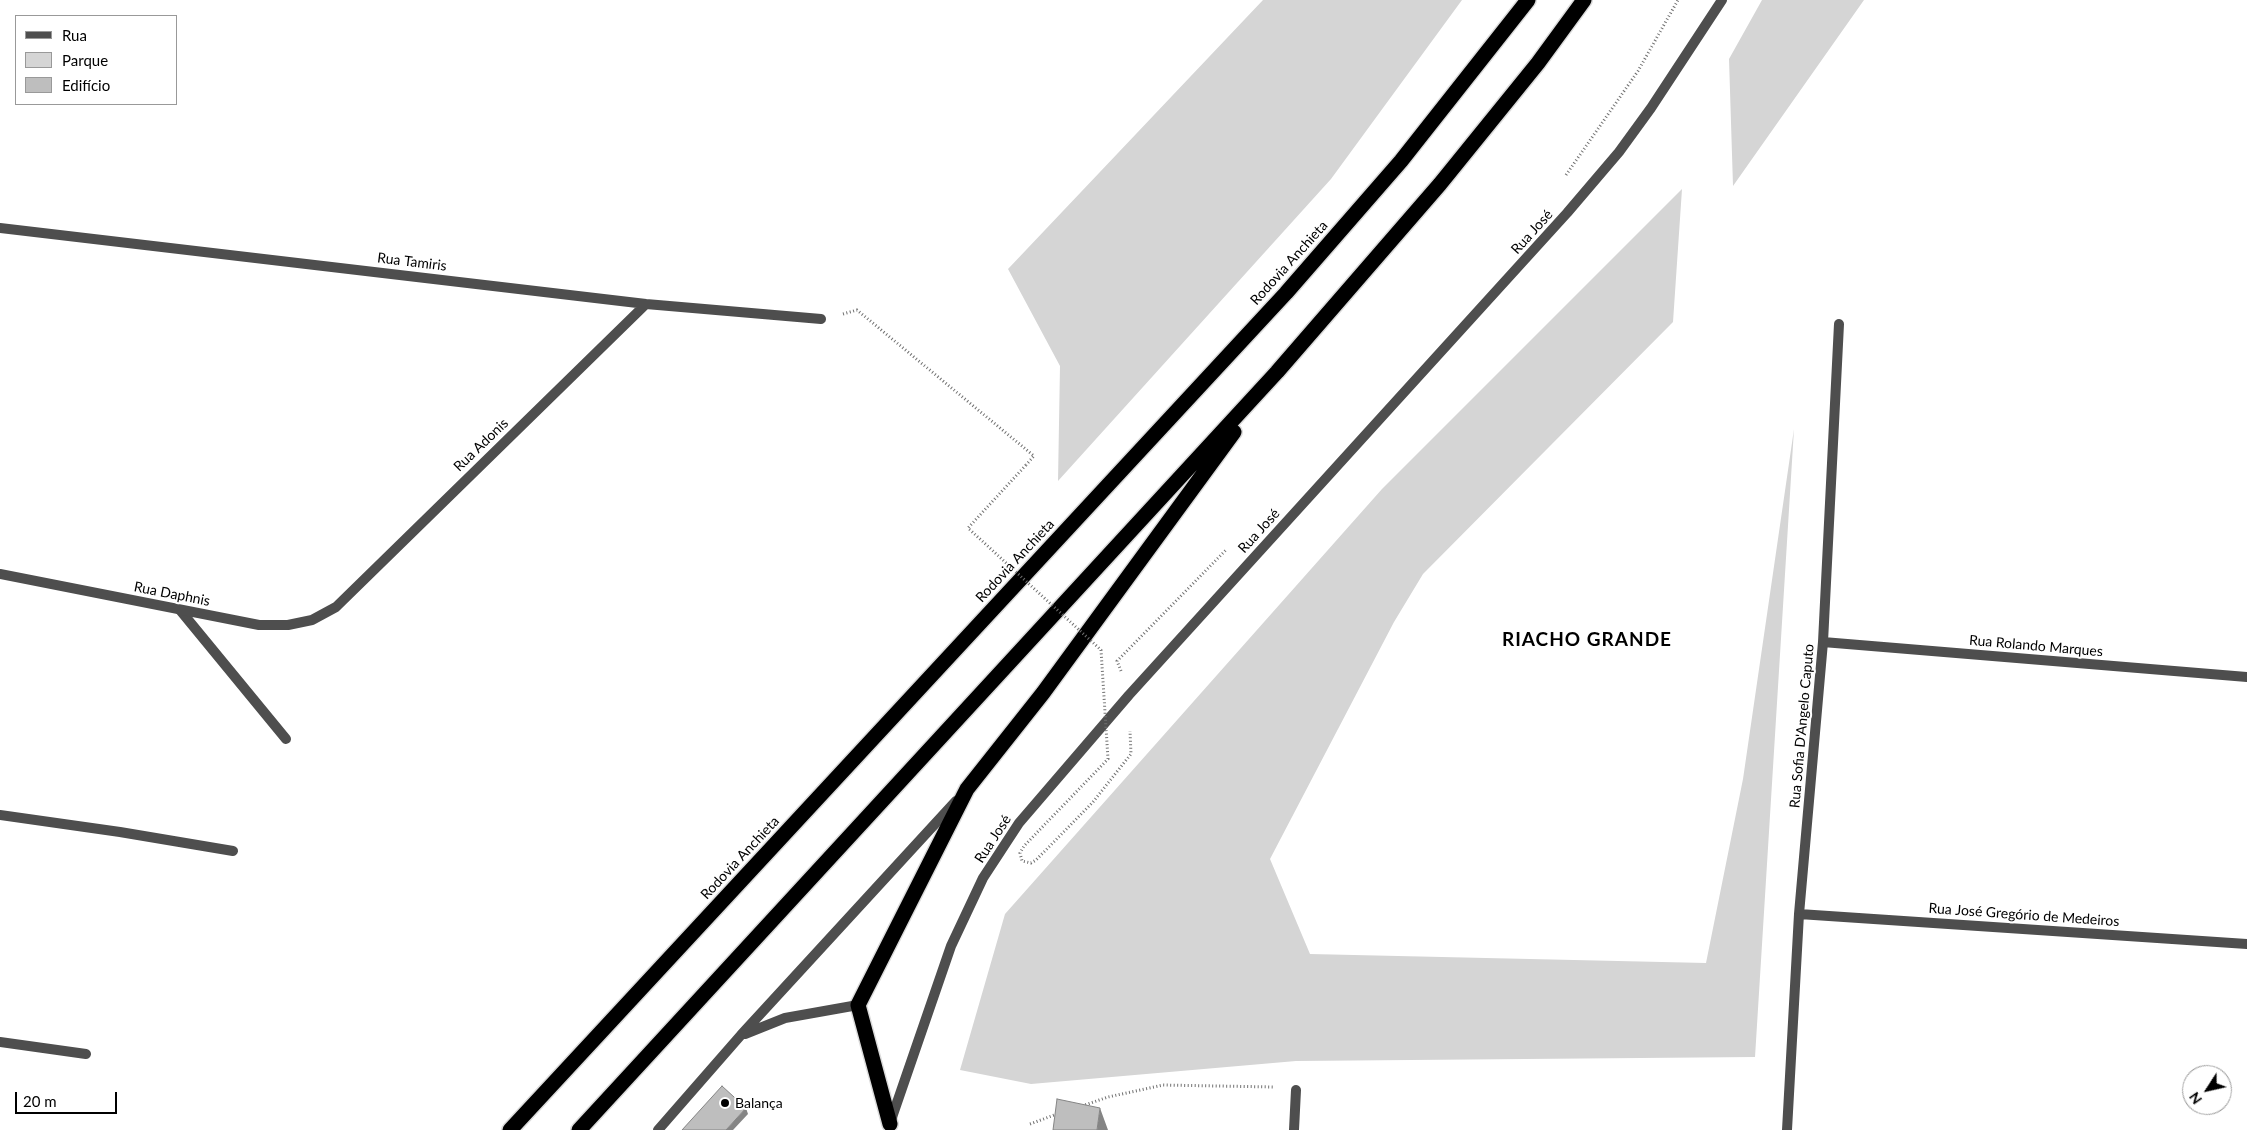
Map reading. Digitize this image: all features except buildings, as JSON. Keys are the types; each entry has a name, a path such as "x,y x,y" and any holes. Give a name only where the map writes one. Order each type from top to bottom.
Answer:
{"highway":[{"name":"Rodovia Anchieta","path":"510,1130 1286,293 1401,161 1528,0"},
{"path":"579,1130 1277,372 1440,184 1538,63 1584,0"},
{"path":"890,1124 858,1005 967,789 1054,678 1277,372"}],"street":[{"name":"Rua José","path":"890,1124 951,946 984,878 1019,823 1129,695 1567,213 1619,152 1651,108 1722,0"},
{"name":"Rua Tamiris","path":"0,228 646,304 821,319"},
{"name":"Rua Adonis","path":"336,607 646,304"},
{"name":"Rua Sofia D'Angelo Caputo","path":"1787,1130 1799,914 1823,642 1839,324"},
{"name":"Rua Daphnis","path":"0,574 259,625 288,625 312,620 336,607"},
{"path":"180,610 286,739"},
{"name":"Rua Rolando Marques","path":"1823,642 2247,677"},
{"path":"658,1130 741,1035 967,789"},
{"path":"0,815 120,832 233,851"},
{"name":"Rua José Gregório de Medeiros","path":"1799,914 2247,944"},
{"path":"741,1035 785,1018 858,1005"},
{"path":"0,1042 86,1054"},
{"path":"1294,1130 1296,1090"}],"path":[{"path":"1561,182 1638,71 1678,0"},
{"path":"821,319 857,310 1034,456 968,528 1101,650 1108,759 1024,846 1020,853 1022,861 1031,863 1036,860 1093,802 1130,754 1129,695 1117,661 1228,549"},
{"path":"1073,1109 1108,1097 1163,1085 1254,1086 1296,1090"},
{"path":"1030,1124 1065,1112"}],"green space":[{"path":"1263,0 1462,0 1331,179 1058,481 1060,366 1008,269"},
{"path":"1762,0 1864,0 1733,186 1729,59"},
{"path":"1682,189 1673,322 1423,574 1394,622 1270,859 1310,954 1706,963 1743,779 1794,429 1755,1057 1296,1061 1031,1084 960,1070 1005,914 1382,489"}],"place":[{"name":"Balança","path":"725,1103"}],"district":[{"name":"RIACHO GRANDE","path":"1587,640"}]}
